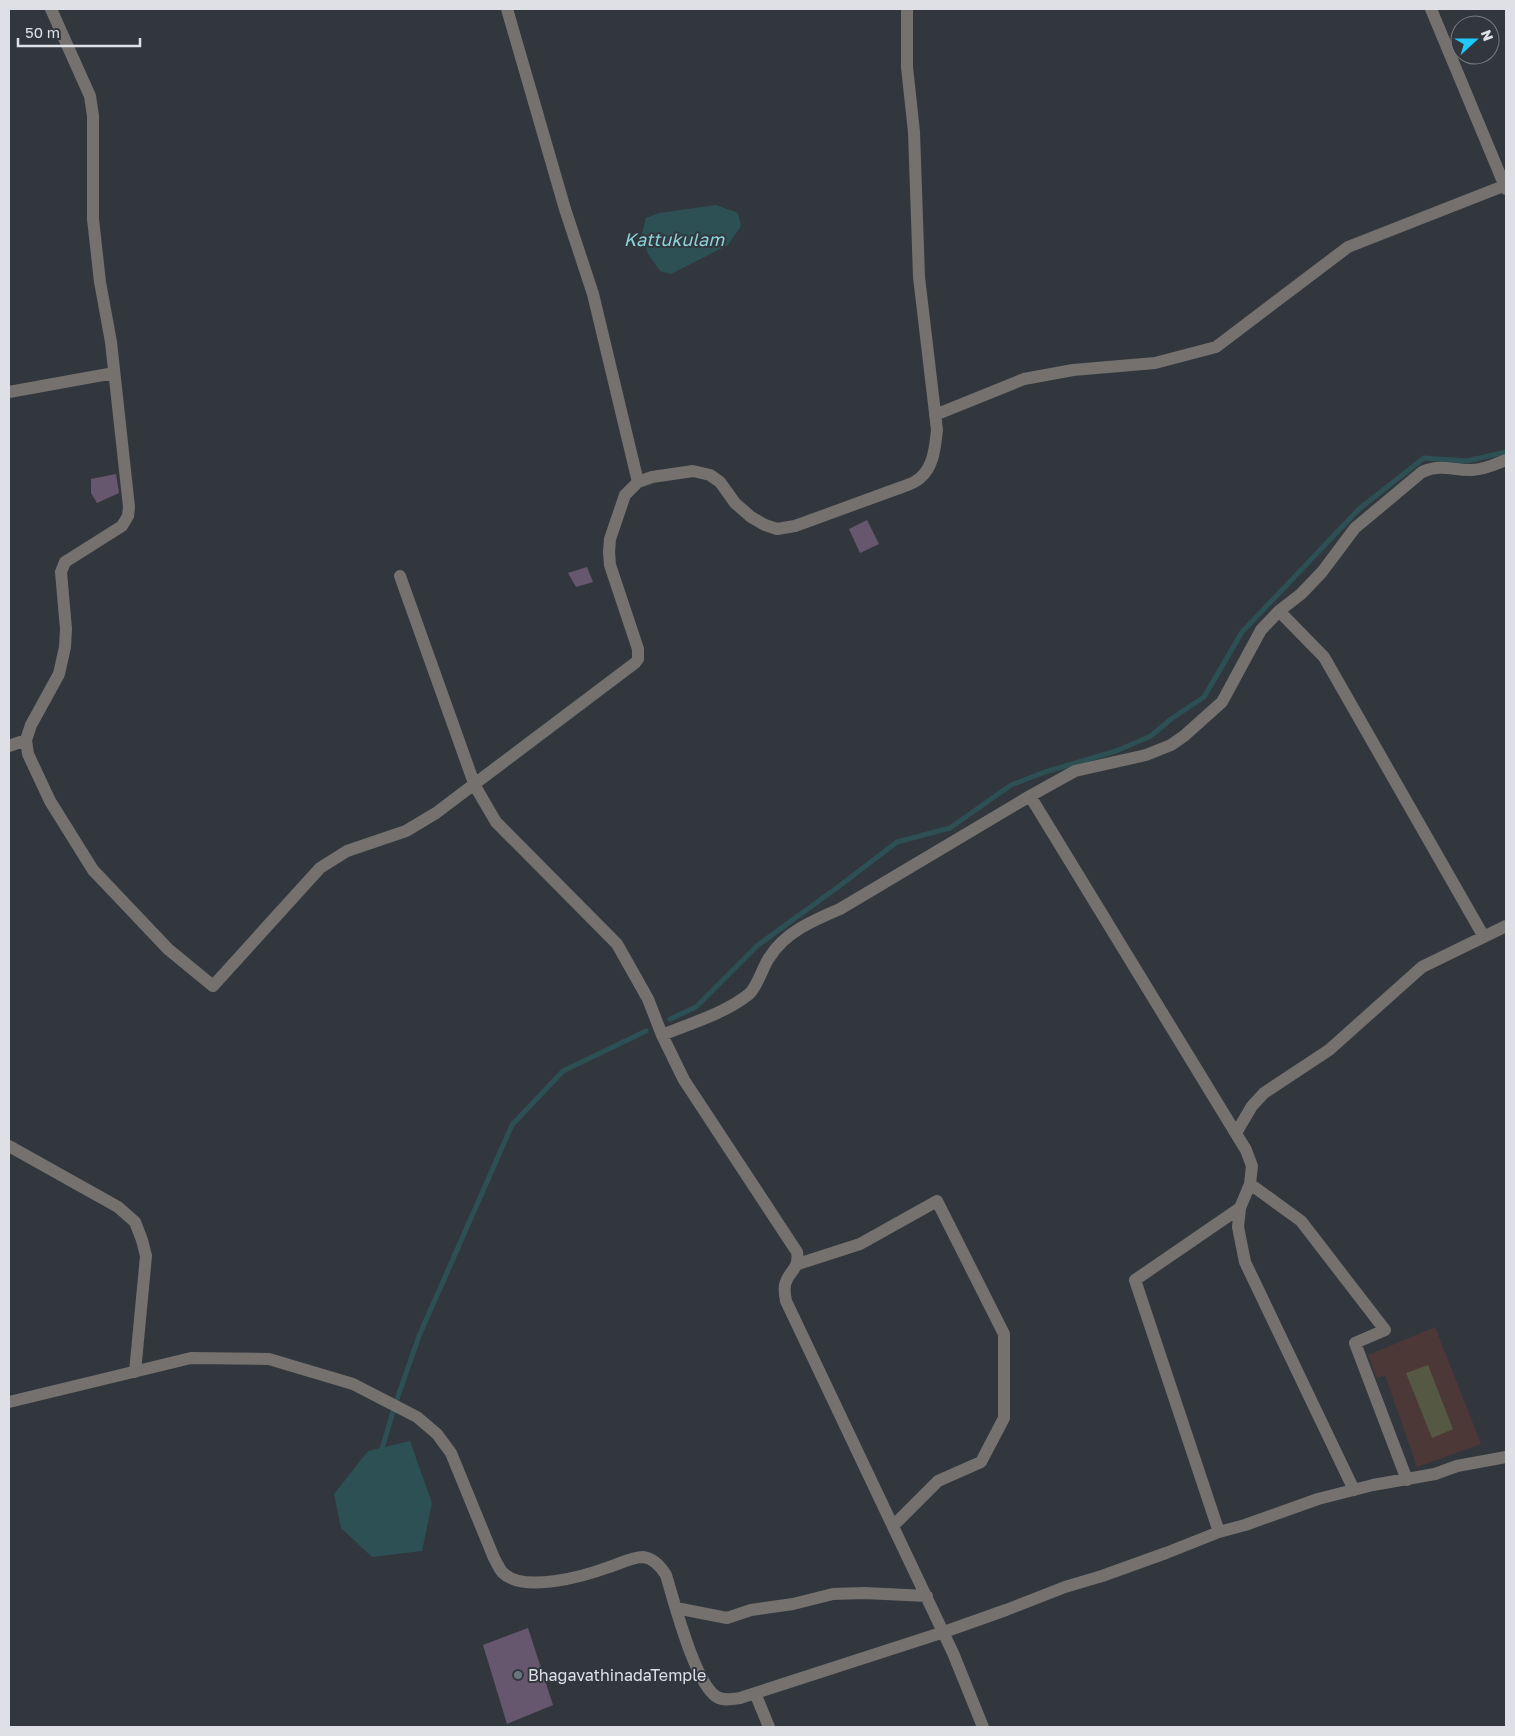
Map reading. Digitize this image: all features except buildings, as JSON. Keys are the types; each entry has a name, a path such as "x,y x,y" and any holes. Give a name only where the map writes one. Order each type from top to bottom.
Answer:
{"street":[{"path":"51,9 90,96 93,116 93,219 100,282 111,342 129,507 128,516 122,526 65,562 60,572 66,629 65,647 59,674 31,725 26,740 28,754 50,801 93,870 168,949 214,986 320,868 347,850 406,831 436,813 475,786 601,687 635,663 638,659 638,649 610,565 609,552 610,539 625,495 638,482 693,472 710,474 720,482 735,503 751,517 765,525 777,528 795,526 920,479 934,454 937,430 919,277 914,132 907,67 907,9"},
{"path":"506,9 565,209 593,294 638,482"},
{"path":"935,415 1024,379 1073,370 1155,363 1216,347 1348,247 1505,186 1432,9"},
{"path":"9,392 114,372"},
{"path":"662,1035 732,1005 751,993 769,958 784,939 805,925 840,909 1030,796 1075,771 1146,755 1171,745 1222,702 1261,630 1317,577 1355,528 1422,472 1438,467 1473,470 1506,460"},
{"path":"400,576 475,786 496,822 618,944 648,999 662,1035 684,1080 797,1252 798,1264"},
{"path":"1279,611 1324,657 1484,937"},
{"path":"9,746 26,740"},
{"path":"1030,796 1246,1150 1252,1166 1250,1184 1240,1208 1238,1226 1246,1262 1354,1490"},
{"path":"1236,1133 1252,1106 1264,1093 1329,1050 1422,967 1506,926"},
{"path":"9,1146 118,1207 135,1222 146,1256 135,1372"},
{"path":"1250,1184 1301,1221 1385,1330 1355,1343 1407,1480"},
{"path":"893,1526 938,1481 981,1462 1004,1418 1004,1334 937,1201 860,1244 798,1264 788,1277 785,1285 786,1301 893,1526 954,1652 983,1727"},
{"path":"1219,1532 1135,1280 1240,1208"},
{"path":"9,1402 191,1358 269,1359 353,1384 416,1417 437,1434 450,1453 494,1558 503,1572 514,1578 540,1584 585,1576 644,1557 660,1566 682,1609 690,1654 711,1693 720,1698 731,1699 944,1632 1066,1586 1102,1576 1219,1532 1245,1525 1318,1499 1435,1474 1457,1466 1506,1457"},
{"path":"682,1609 727,1618 751,1610 793,1604 833,1594 864,1593 927,1596"},
{"path":"754,1693 769,1727"}],"shaded area":[{"path":"1435,1327 1481,1444 1417,1467 1385,1375 1377,1378 1368,1355"},
{"path":"1428,1365 1453,1429 1432,1438 1406,1373"}],"water":[{"name":"Kattukulam","path":"716,205 738,213 741,226 728,245 671,274 660,271 648,254 642,233 646,218 659,213"},
{"path":"410,1441 432,1503 422,1551 372,1557 341,1528 334,1494 368,1451"}],"waterway":[{"path":"670,1019 696,1007 758,945 897,842 950,828 1011,785 1045,772 1116,751 1151,736 1171,719 1204,697 1242,632 1359,509 1424,458 1467,461 1506,452"},
{"path":"381,1452 419,1336 512,1125 563,1071 646,1031"}],"place":[{"name":"BhagavathinadaTemple","path":"518,1675"}]}
